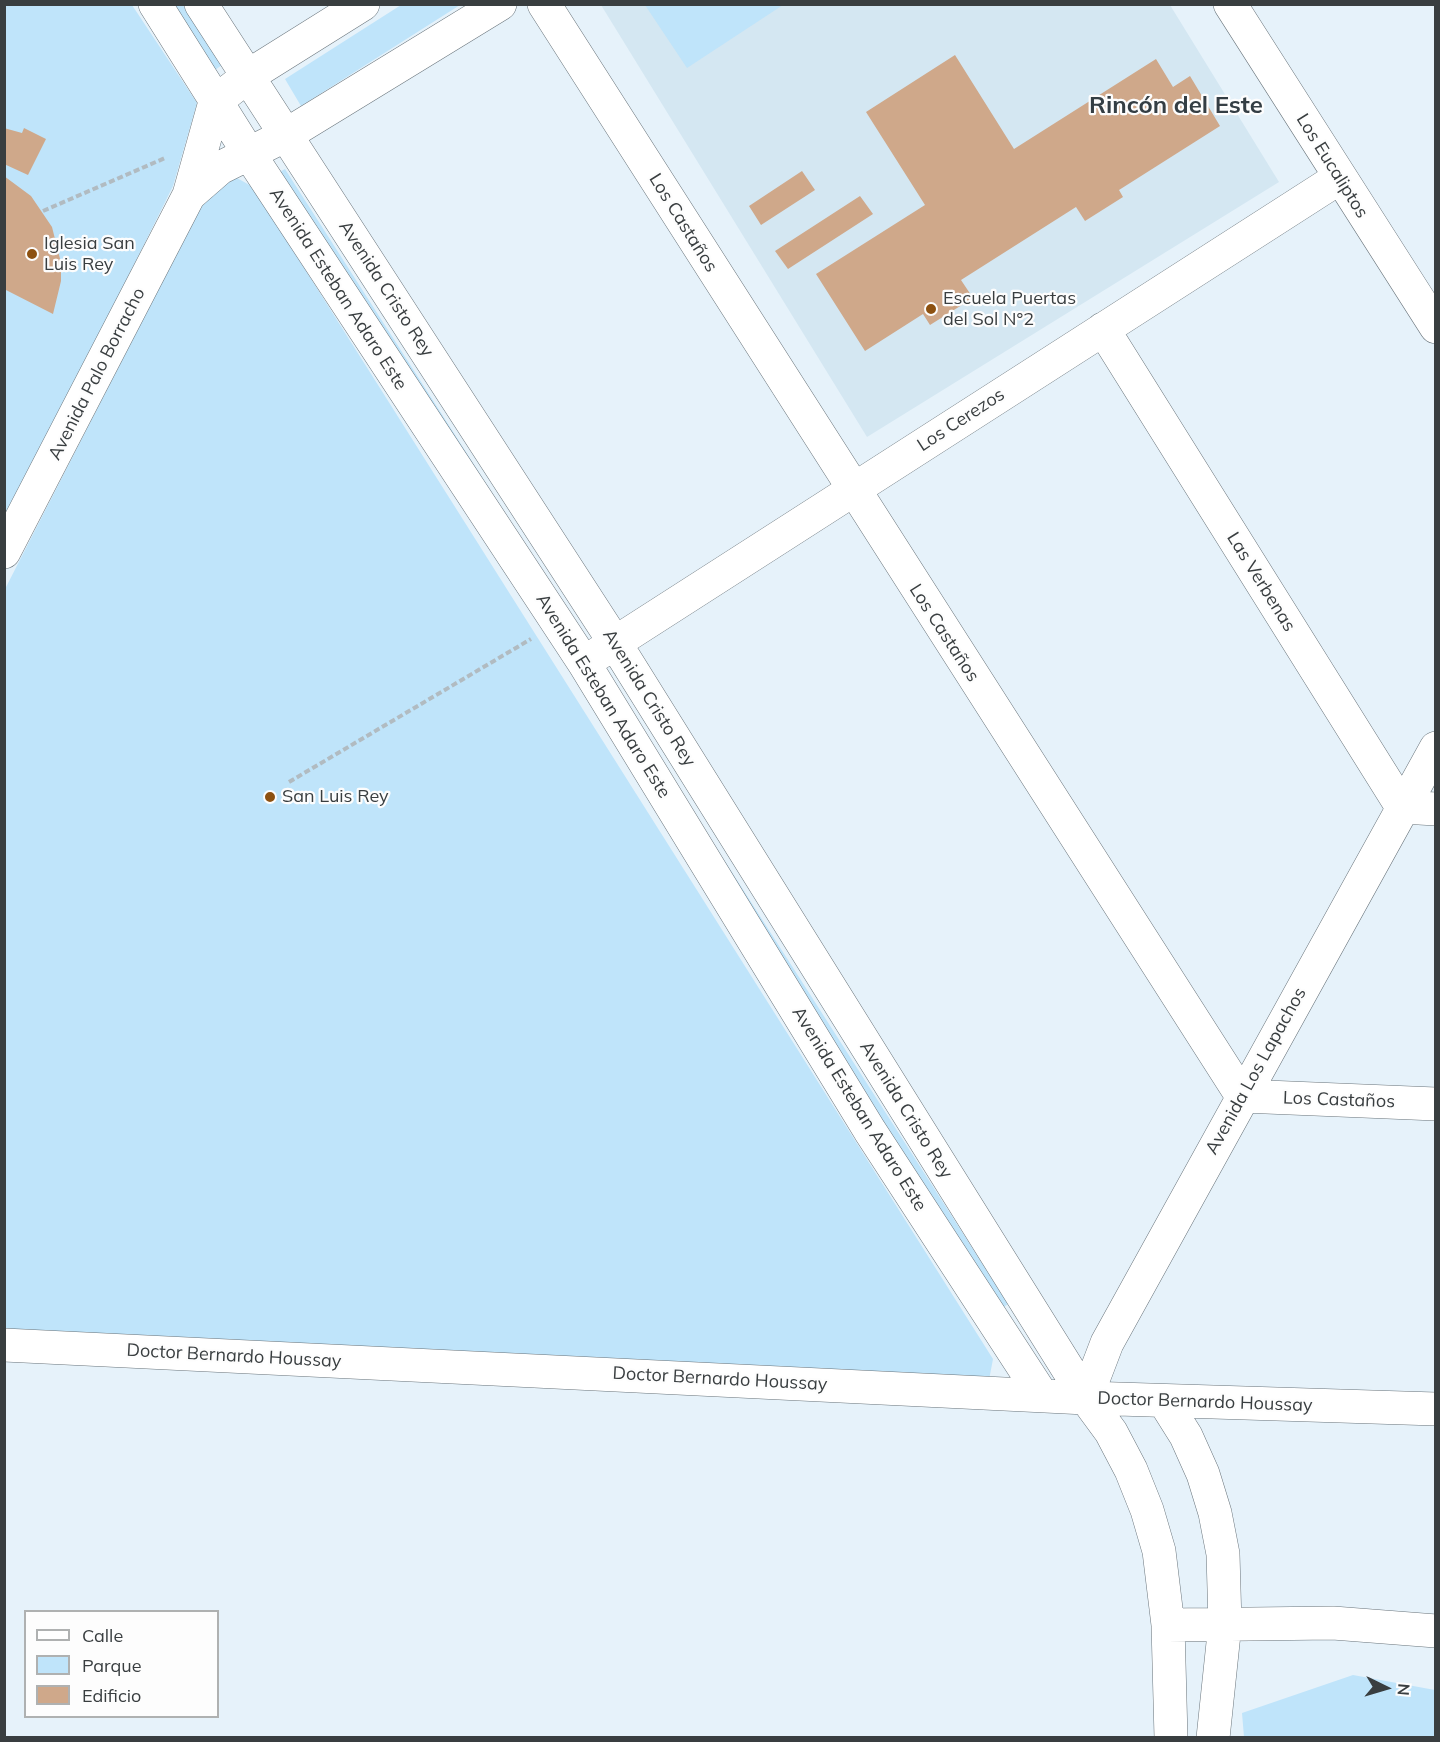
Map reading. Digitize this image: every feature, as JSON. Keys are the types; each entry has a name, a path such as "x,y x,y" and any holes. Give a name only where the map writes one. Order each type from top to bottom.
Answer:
{"street":[{"name":"Avenida Esteban Adaro Este","path":"155,4 215,102 584,663 870,1131 1041,1394"},
{"name":"Avenida Cristo Rey","path":"201,4 615,643 1086,1398 1111,1432 1148,1510 1159,1551 1168,1625 1171,1737"},
{"path":"215,102 248,76 363,4"},
{"name":"Avenida Palo Borracho","path":"189,195 220,168 286,135 500,4"},
{"name":"Los Castaños","path":"544,4 1242,1096 1436,1104"},
{"name":"Los Eucaliptos","path":"1230,4 1436,327"},
{"name":"Avenida Palo Borracho","path":"4,552 189,195 215,102"},
{"name":"Los Cerezos","path":"584,663 1339,178"},
{"name":"Las Verbenas","path":"1103,329 1402,807"},
{"name":"Avenida Los Lapachos","path":"1086,1398 1107,1343 1436,748"},
{"path":"1402,807 1436,809"},
{"name":"Doctor Bernardo Houssay","path":"4,1346 1041,1394 1086,1398 1436,1409"},
{"path":"1164,1401 1194,1455 1215,1513 1223,1554 1225,1624 1213,1737"},
{"path":"1168,1625 1333,1623 1436,1631"}],"path":[{"path":"43,211 128,174"},
{"path":"289,782 558,623"}],"shaded area":[{"name":"Escuela Puertas del Sol N°2","path":"601,5 1170,5 1279,182 867,437"}],"green space":[{"path":"5,5 132,5 197,103 173,186 5,525"},
{"path":"173,5 183,5 222,65 215,70"},
{"path":"401,5 460,5 301,106 285,79"},
{"path":"645,5 783,5 687,68"},
{"path":"285,169 574,621 278,173"},
{"path":"237,178 253,187 993,1359 989,1380 5,1329 4,591 202,204 219,183"},
{"path":"632,716 1008,1304 1001,1309 624,720"},
{"path":"1353,1675 1435,1690 1435,1737 1244,1737 1242,1713"}],"building":[{"path":"955,55 1014,149 1156,59 1173,87 1190,76 1220,126 1119,190 1123,197 1085,221 1076,207 961,280 973,298 930,325 923,314 865,351 816,274 925,205 866,112"},
{"path":"4,128 22,133 24,128 46,139 28,175 4,164"},
{"path":"802,171 815,190 761,225 749,206"},
{"name":"Iglesia San Luis Rey","path":"4,176 31,196 52,227 61,263 61,281 53,314 4,289"},
{"path":"860,196 873,214 788,269 775,251"}],"place":[{"name":"Iglesia San Luis Rey","path":"32,254"},
{"name":"Escuela Puertas del Sol N°2","path":"931,309"},
{"name":"San Luis Rey","path":"270,797"}],"district":[{"name":"Rincón del Este","path":"1176,106"}]}
